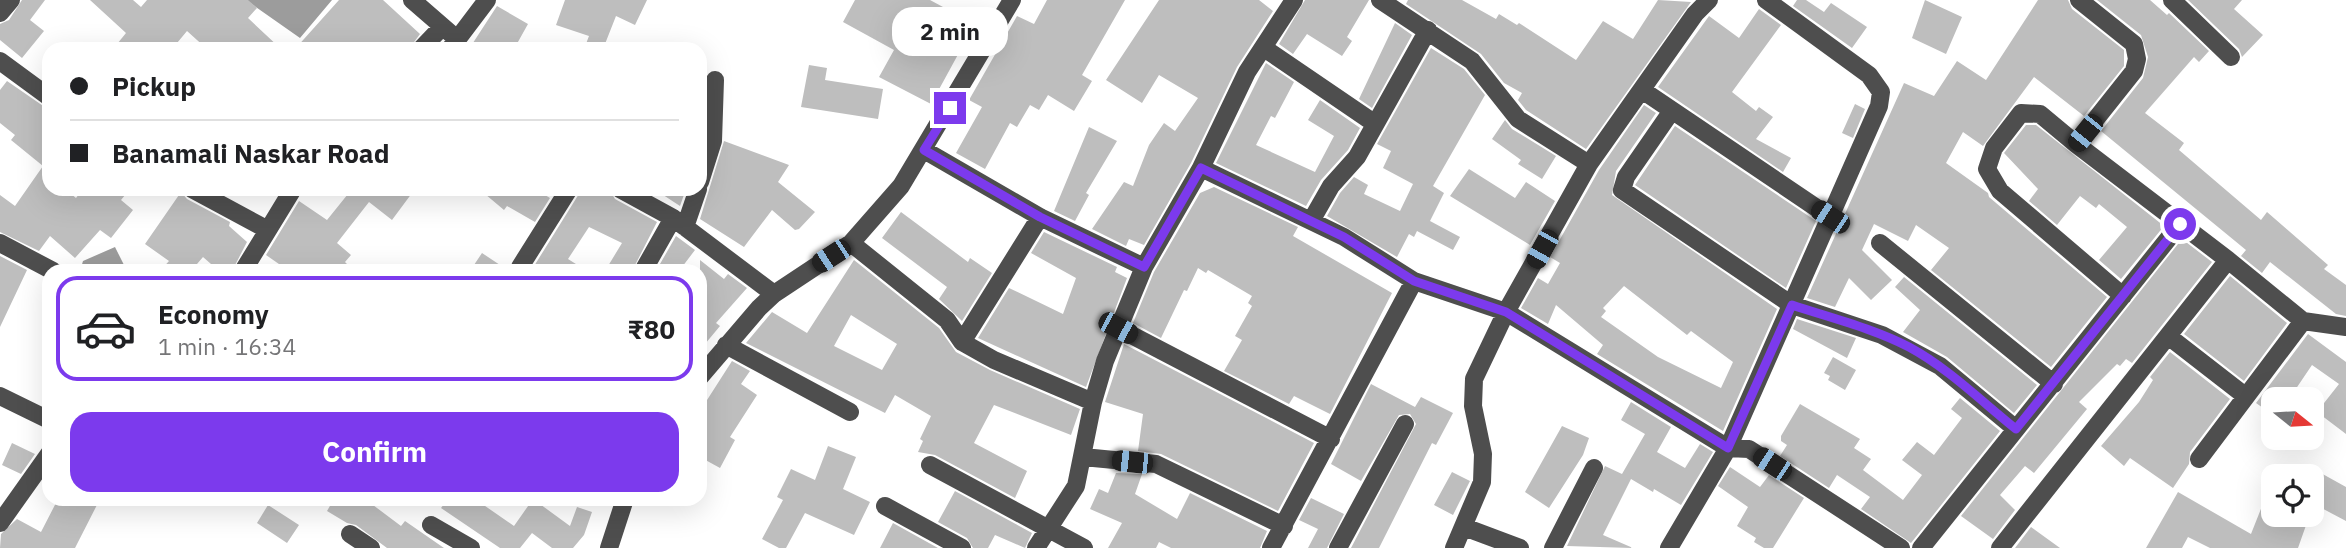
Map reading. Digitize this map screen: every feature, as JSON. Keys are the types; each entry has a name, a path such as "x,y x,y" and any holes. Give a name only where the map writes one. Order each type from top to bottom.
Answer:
{"street":[{"path":"0,13 10,0"},
{"path":"412,0 442,27 453,42"},
{"path":"456,42 487,0"},
{"path":"707,368 774,293 850,243 901,186 1012,0"},
{"path":"1036,548 1076,486 1093,402 1118,328 1144,267 1201,168 1232,99 1294,0"},
{"path":"1380,0 1472,61 1518,119 1589,164"},
{"path":"1454,548 1477,498 1483,469 1473,406 1474,379 1506,312 1589,164 1695,14 1709,0"},
{"path":"1669,548 1728,448 1879,106 1881,92 1869,75 1766,0"},
{"path":"2076,144 2134,71 2137,59 2134,44 2079,0"},
{"path":"2172,0 2231,57"},
{"path":"428,42 442,27"},
{"path":"1311,221 1331,186 1357,157 1374,122 1428,30"},
{"path":"1264,48 1374,122"},
{"path":"0,61 42,92"},
{"path":"707,160 713,141 715,80"},
{"path":"1642,90 1830,217"},
{"path":"1671,112 1626,177 1622,190 1792,305 1882,335 1940,366 2016,429"},
{"path":"2123,296 2000,191 1989,176 1987,169 1994,148 2021,113 2040,114 2303,321 2346,327"},
{"path":"924,150 1040,217 1144,267"},
{"path":"1201,168 1344,237 1414,281 1506,312 1728,448 1749,449 1902,548"},
{"path":"205,196 268,230"},
{"path":"247,264 289,196"},
{"path":"522,264 565,196"},
{"path":"633,196 679,222 774,293"},
{"path":"648,264 679,222 694,196"},
{"path":"962,342 1040,217"},
{"path":"1921,548 2180,224"},
{"path":"0,243 42,265"},
{"path":"850,243 947,320 962,342 994,360 1093,402"},
{"path":"1880,243 2054,384"},
{"path":"2000,548 2228,260"},
{"path":"1271,548 1414,281"},
{"path":"2199,459 2244,395 2303,321"},
{"path":"1118,328 1331,439"},
{"path":"2168,336 2244,395"},
{"path":"726,345 850,412"},
{"path":"0,396 42,417"},
{"path":"1338,548 1405,424"},
{"path":"1083,457 1156,464 1284,526"},
{"path":"0,523 42,464"},
{"path":"930,465 1084,548"},
{"path":"1553,548 1594,468"},
{"path":"609,548 623,506"},
{"path":"886,506 962,548"},
{"path":"431,525 471,548"},
{"path":"1464,527 1520,548"},
{"path":"350,534 371,548"}],"shaded area":[{"path":"246,0 332,0 300,38"},
{"path":"115,247 124,264 82,264 83,261"}],"building":[{"path":"22,0 45,0 30,20 44,31 22,58 0,40 0,24 9,20"},
{"path":"90,0 133,0 141,7 147,0 248,0 257,8 248,18 274,42 199,42 187,31 178,42 119,42 126,33"},
{"path":"339,0 383,0 420,34 414,42 301,42"},
{"path":"565,0 647,0 635,25 616,16 606,42 587,42 589,36 556,25"},
{"path":"855,0 930,0 982,28 967,52 961,49 931,104 879,77 894,50 843,22"},
{"path":"1047,0 1125,0 1082,75 1092,81 1074,111 1048,95 1039,110 1030,105 1017,127 1010,123 985,169 956,153 982,107 969,100 1017,16 1034,24"},
{"path":"1159,0 1259,0 1273,11 1237,67 1191,163 1144,245 1129,239 1126,246 1092,229 1124,182 1133,186 1149,145 1164,123 1175,131 1198,98 1159,75 1142,103 1106,80"},
{"path":"1305,0 1369,0 1347,37 1352,41 1342,56 1307,34 1293,54 1279,44"},
{"path":"1408,0 1462,0 1496,19 1499,14 1517,25 1519,23 1576,60 1603,21 1633,39 1658,0 1691,2 1586,149 1526,110 1518,100 1522,93 1504,83 1481,54 1406,4"},
{"path":"1797,0 1806,0 1824,12 1831,3 1867,27 1852,48 1793,6"},
{"path":"1925,0 1962,17 1946,54 1912,38"},
{"path":"2038,0 2068,0 2072,9 2124,50 2124,66 2084,116 2034,77 1983,146 1963,132 1946,163 1988,193 1989,197 2107,297 2051,367 1931,270 1949,248 1916,225 1908,241 1874,224 1862,250 1892,280 1871,300 1849,278 1835,307 1807,298 1904,83 1934,96 1957,61 1986,80"},
{"path":"2097,0 2150,0 2167,15 2169,13 2209,51 2199,62 2194,57 2145,113 2184,143 2179,150 2261,220 2267,212 2328,265 2324,269 2346,285 2346,316 2336,314 2270,262 2262,273 2241,256 2246,250 2101,131 2143,78 2148,57 2141,35"},
{"path":"2188,0 2242,0 2234,9 2263,35 2242,57 2239,49"},
{"path":"497,6 528,24 518,42 474,42"},
{"path":"1759,9 1781,25 1732,92 1756,111 1759,107 1773,117 1756,139 1791,158 1783,172 1658,87 1709,16 1739,38"},
{"path":"1395,23 1412,35 1372,108 1359,99"},
{"path":"1431,48 1464,69 1485,95 1433,186 1444,193 1430,221 1460,237 1453,250 1417,231 1414,237 1409,234 1397,257 1327,216 1340,193 1354,177 1368,185 1364,194 1400,211 1413,184 1383,168 1391,151 1377,144"},
{"path":"1266,63 1294,82 1275,118 1271,116 1256,145 1315,172 1334,136 1308,120 1320,100 1360,128 1348,150 1321,180 1306,206 1216,163"},
{"path":"809,65 827,68 825,80 883,89 878,119 801,107"},
{"path":"7,81 42,105 42,165 11,140 15,135 0,123 0,90"},
{"path":"1855,104 1865,109 1853,138 1842,133"},
{"path":"1644,105 1656,113 1616,171 1612,195 1777,309 1723,431 1597,354 1603,345 1556,305 1548,324 1521,308 1538,278 1548,284 1560,263 1550,257 1599,170","holes":["1624,286 1687,335 1691,331 1733,362 1721,388 1658,357 1601,317 1606,311 1603,308"]},
{"path":"1505,120 1512,129 1556,156 1542,179 1518,164 1521,160 1492,139"},
{"path":"2026,125 2036,125 2164,226 2121,279 2099,260 2127,227 2099,204 2096,208 2080,196 2057,225 2029,201 2038,189 2004,153"},
{"path":"1675,126 1816,221 1786,288 1635,185"},
{"path":"1089,127 1117,141 1086,193 1089,195 1075,221 1054,211"},
{"path":"724,141 789,165 778,182 815,212 799,229 795,230 772,210 744,247 700,219"},
{"path":"42,167 42,196 124,196 121,200 133,210 111,238 100,230 75,258 50,236 39,251 0,232 0,195 15,206"},
{"path":"1469,169 1515,198 1526,182 1555,201 1530,245 1450,196"},
{"path":"1214,187 1298,227 1293,236 1392,293 1330,414 1294,396 1289,404 1224,371 1242,340 1235,336 1252,306 1248,303 1252,296 1208,270 1206,273 1198,268 1161,338 1133,323 1154,272 1200,193"},
{"path":"178,196 184,196 230,222 229,226 247,242 236,264 211,264 203,257 197,264 166,264 169,261 145,244"},
{"path":"346,196 410,196 392,220 369,202 337,243 351,255 345,262 347,264 279,264 266,255 299,201 327,220"},
{"path":"487,196 550,198 535,222 507,206 504,210"},
{"path":"578,196 613,196 657,222 636,264 609,264 622,243 589,227 568,259 576,264 535,264"},
{"path":"665,196 684,196 680,206"},
{"path":"901,212 968,262 970,258 992,273 962,321 939,299 947,287 882,238"},
{"path":"1044,232 1117,267 1115,272 1127,278 1086,387 978,338 1009,288 1063,314 1076,278 1031,253"},
{"path":"676,236 695,250 684,264 660,264"},
{"path":"2182,239 2212,262 2132,363 2126,359 2120,366 2117,364 2079,402 2087,409 2034,473 2025,466 2000,495 2015,510 1993,539 1961,516"},
{"path":"482,253 498,264 475,264"},
{"path":"0,256 27,270 0,327"},
{"path":"854,260 939,328 956,352 990,370 1080,409 1071,435 994,405 974,443 1027,471 1015,498 935,455 918,452 923,441 920,439 931,416 895,395 885,413 746,343 772,312 807,333","holes":["851,315 897,344 882,370 834,346"]},
{"path":"707,266 724,279 728,274 747,288 716,323 720,326 707,342"},
{"path":"2230,276 2287,323 2244,381 2184,334"},
{"path":"1904,277 2037,385 2014,413 1947,357 1903,332 1920,310 1895,287"},
{"path":"1797,319 1856,338 1847,358 1793,329"},
{"path":"2308,334 2346,362 2346,434 2324,417 2324,403 2339,384 2312,365 2297,387 2268,387"},
{"path":"1124,344 1314,443 1278,511 1161,454 1138,451 1143,414 1105,402"},
{"path":"2170,352 2230,399 2190,452 2189,464 2173,488 2130,458 2124,466 2101,446 2139,402 2153,380 2150,377"},
{"path":"1833,357 1856,370 1845,390 1828,380 1830,376 1824,373"},
{"path":"732,361 750,371 741,384 757,395 730,437 735,440 720,468 707,461 707,400"},
{"path":"1371,384 1415,407 1421,397 1453,413 1436,445 1432,443 1379,548 1351,548 1416,424 1410,414 1399,415 1361,481 1331,464"},
{"path":"1960,398 2000,431 1911,543 1861,509 1870,497 1837,475 1829,488 1780,456 1787,445 1781,441 1781,436 1800,404 1860,439 1854,448 1871,459 1863,470 1903,500 1922,475 1902,460 1917,442 1934,455 1962,418 1951,409"},
{"path":"1631,402 1671,427 1657,452 1685,468 1700,444 1713,452 1681,505 1631,479 1603,535 1633,548 1567,546 1605,466 1622,474 1645,434 1621,420"},
{"path":"1562,426 1589,438 1583,455 1549,508 1525,492"},
{"path":"12,443 35,454 21,474 2,465"},
{"path":"828,446 856,457 843,489 870,502 854,535 805,513 786,548 779,548 762,539 783,500 777,497 791,469 815,480"},
{"path":"1730,467 1760,487 1769,475 1804,498 1773,548 1764,548 1754,542 1756,538 1737,526 1748,507 1718,486"},
{"path":"1452,472 1470,481 1453,515 1434,505"},
{"path":"1116,473 1142,474 1135,494 1177,519 1190,493 1267,531 1260,548 1171,548 1159,542 1156,548 1108,548 1122,523 1090,509 1099,489 1108,493"},
{"path":"2324,475 2346,487 2346,521 2324,509"},
{"path":"955,491 1032,533 1025,548 995,535 988,548 973,548 967,538 938,522"},
{"path":"2178,492 2251,534 2261,509 2261,527 2305,527 2298,548 2210,548 2188,537 2182,548 2146,548"},
{"path":"1311,498 1344,514 1327,548 1308,548 1318,529 1299,520"},
{"path":"54,506 96,506 75,548 0,548 1,534 17,519 41,532"},
{"path":"270,506 299,525 287,543 257,523"},
{"path":"330,506 374,506 401,526 405,521 444,548 387,548 356,525 347,523 327,511"},
{"path":"485,506 514,526 528,506 543,506 570,526 577,507 592,512 584,535 573,548 552,548 532,533 520,548 500,548 441,508"},
{"path":"893,523 938,548 880,548"},
{"path":"2031,527 2060,548 2015,548"}],"route":[{"path":"950,108 924,150 1040,217 1144,267 1201,168 1344,237 1414,281 1486,303 1506,312 1728,448 1792,305 1882,335 1909,348 1940,366 2016,429 2180,224"}]}
